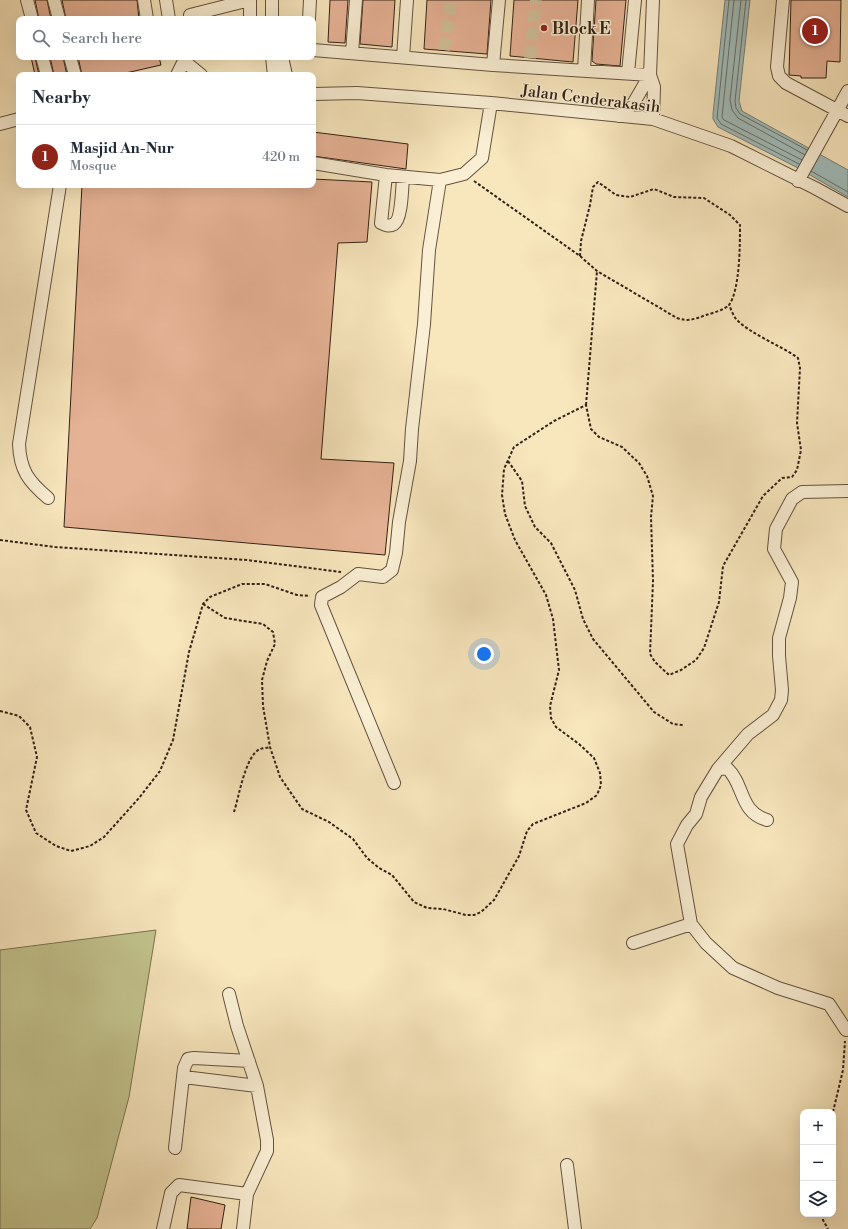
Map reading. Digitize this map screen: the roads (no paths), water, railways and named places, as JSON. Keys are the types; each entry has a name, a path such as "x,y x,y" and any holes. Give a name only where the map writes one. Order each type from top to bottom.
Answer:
{"street":[{"path":"27,0 31,16"},
{"path":"54,0 58,16"},
{"path":"144,0 147,16"},
{"path":"166,0 169,16"},
{"path":"190,16 250,0 250,16"},
{"path":"272,0 272,16"},
{"path":"309,16 310,0"},
{"path":"352,53 356,0"},
{"path":"403,57 408,0"},
{"path":"493,65 499,0"},
{"path":"584,70 588,0"},
{"path":"628,73 635,0"},
{"path":"653,0 650,75 654,87 653,119"},
{"path":"782,0 777,67 780,76 786,83 843,113"},
{"path":"316,50 403,57 444,56 493,65 530,63 584,70 650,75"},
{"path":"43,60 46,72"},
{"path":"72,60 74,72"},
{"path":"178,72 183,60"},
{"path":"183,60 185,72"},
{"path":"184,60 197,72"},
{"path":"272,60 274,72"},
{"path":"283,60 285,72"},
{"path":"619,116 633,104 650,75"},
{"path":"316,86 357,93"},
{"path":"800,178 818,148 843,113 848,91"},
{"name":"Jalan Cenderakasih","path":"316,94 357,93 491,103 653,119 731,146 800,178 848,206"},
{"path":"316,163 386,175 440,180 464,174 482,158 491,103"},
{"path":"0,124 16,120"},
{"path":"386,175 381,223 388,226 393,225 398,218 403,177"},
{"path":"394,783 321,605 322,597 341,587 358,574 383,577 392,570 410,461 412,422 424,324 429,250 440,180"},
{"path":"48,498 31,484 23,469 19,457 19,444 60,188"},
{"path":"847,1030 829,1004 778,988 733,968 706,943 691,924 677,844 687,825 696,814 701,797 718,769 748,734 773,715 781,700 782,690 779,656 780,638 790,598 792,582 774,549 776,529 792,499 802,492 848,491"},
{"path":"718,769 727,768 734,774 741,794 752,813 767,820"},
{"path":"633,944 691,924"},
{"path":"229,994 258,1086 266,1126 267,1151 247,1194 243,1229"},
{"path":"174,1148 185,1063 188,1059 249,1061"},
{"path":"184,1078 258,1086"},
{"path":"568,1165 575,1229"},
{"path":"163,1229 171,1193 178,1185 247,1194"}],"water":[{"path":"725,0 750,0 739,101 742,111 848,170 848,197 798,168 718,127 713,119"}],"tunnel":[{"path":"444,50 451,0"},
{"path":"530,58 536,0"}],"place":[{"name":"Block E","path":"544,28"},
{"name":"Masjid An-Nur","path":"815,31"}]}
